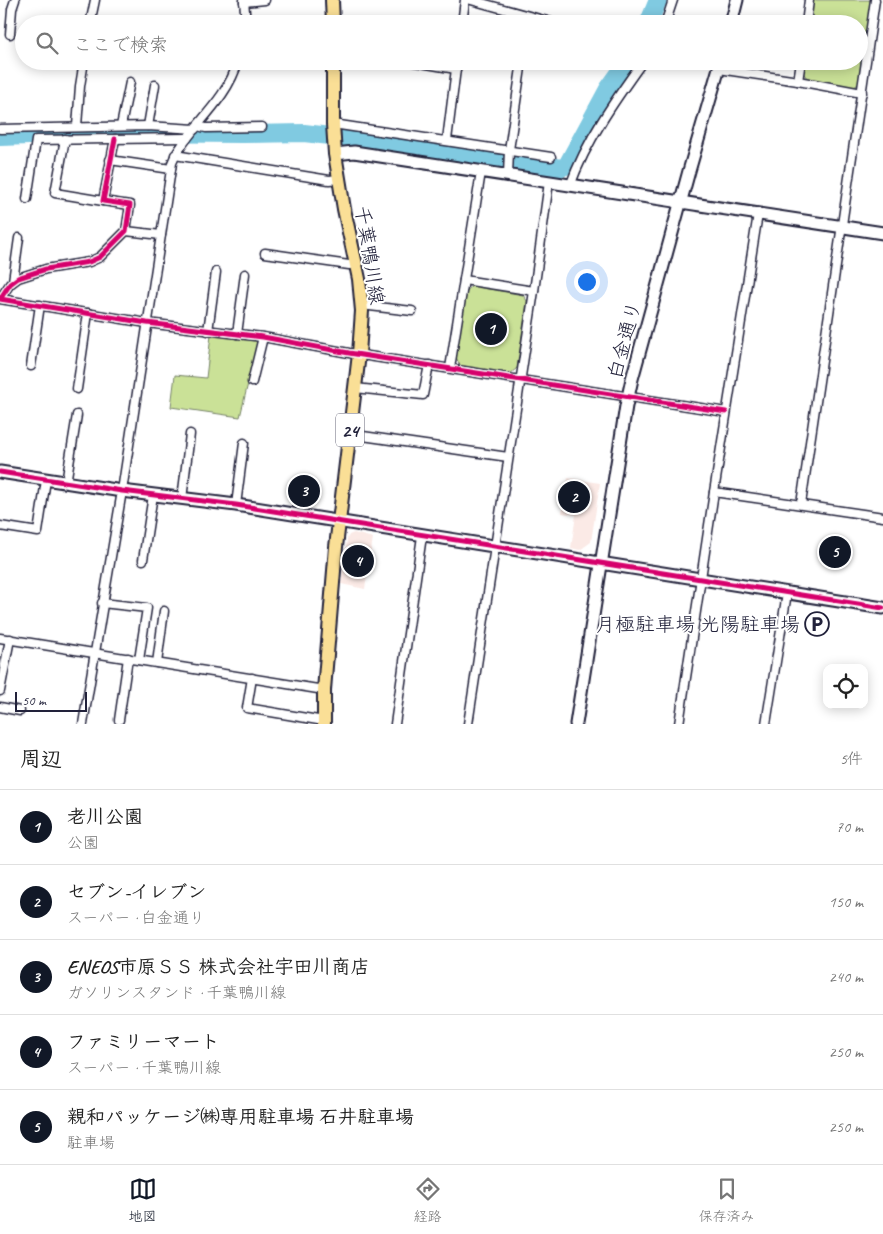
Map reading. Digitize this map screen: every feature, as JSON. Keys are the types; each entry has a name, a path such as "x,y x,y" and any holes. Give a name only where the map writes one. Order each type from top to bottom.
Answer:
{"main road":[{"path":"332,0 333,15"},
{"name":"千葉鴨川線","path":"324,723 324,690 349,434 359,354 362,294 335,154 333,70"}],"street":[{"path":"10,34 12,9 15,0"},
{"path":"92,15 95,0"},
{"path":"245,15 244,1 264,0"},
{"path":"463,15 465,0"},
{"path":"472,0 528,15"},
{"path":"668,15 673,0"},
{"path":"733,15 737,0"},
{"path":"807,15 809,0"},
{"path":"868,50 875,0"},
{"path":"77,126 83,70"},
{"path":"83,724 122,491 171,169 175,155 226,90 236,70"},
{"path":"448,140 456,70"},
{"path":"508,176 509,150 521,70"},
{"path":"570,186 577,166 615,100 637,70"},
{"name":"白金通り","path":"576,724 628,397 680,202 719,70"},
{"path":"744,70 862,93"},
{"path":"798,81 800,70"},
{"path":"800,504 865,70"},
{"path":"121,126 130,82"},
{"path":"148,126 155,85"},
{"path":"0,129 77,126 262,127"},
{"path":"334,130 448,140 550,157"},
{"path":"27,199 36,140 188,138"},
{"path":"103,201 115,139"},
{"path":"65,140 55,193 130,205 126,231 100,257 89,262 46,269 18,278 10,284 0,299 147,323 237,334 726,412"},
{"path":"335,154 354,152 883,233"},
{"path":"175,155 330,180 339,179"},
{"path":"110,160 171,169"},
{"path":"450,368 481,172"},
{"path":"468,724 549,182"},
{"path":"679,724 700,578 758,214"},
{"path":"126,231 161,235"},
{"path":"13,281 19,238"},
{"path":"265,253 349,265 357,264"},
{"path":"208,331 216,272"},
{"path":"237,334 245,274"},
{"path":"464,280 534,291"},
{"path":"361,305 412,311"},
{"path":"31,366 40,306"},
{"path":"76,388 88,313"},
{"path":"252,382 262,338"},
{"path":"355,388 423,394 429,365"},
{"path":"66,482 77,415"},
{"path":"182,499 190,434"},
{"path":"349,434 508,458"},
{"path":"236,505 244,442"},
{"path":"0,472 122,491 236,505 883,608"},
{"path":"0,526 38,532 46,480"},
{"path":"714,492 883,517"},
{"path":"143,560 153,495"},
{"path":"395,724 422,536"},
{"path":"766,724 787,593"},
{"path":"102,603 147,608 139,660"},
{"path":"157,663 164,611"},
{"path":"0,638 324,690"},
{"path":"0,691 10,640"},
{"path":"119,720 128,658"},
{"path":"252,678 247,708 324,723"},
{"path":"0,708 20,710"}],"shaded area":[{"path":"568,478 600,483 591,542 580,550 571,548 576,515 562,513"},
{"path":"354,533 373,538 365,589 341,584 347,539 349,535"}],"green space":[{"path":"813,0 873,0 868,34 868,15 811,15"},
{"path":"804,70 863,70 861,82 854,87 808,79 803,73"},
{"path":"472,286 523,295 527,301 517,368 510,374 460,366 456,357 465,292"},
{"path":"211,335 258,341 240,417 171,407 175,375 206,378"}],"waterway":[{"path":"652,15 658,0"},
{"path":"0,137 114,133 304,133 391,143 561,168 567,165 608,89 622,70"}],"cycle path":[{"path":"115,139 103,201 130,205 126,231 100,257 89,262 46,269 18,278 10,284 0,299 147,323 263,337 349,353 726,412"},
{"path":"0,472 122,491 236,505 883,608"}],"place":[{"name":"老川公園","path":"491,329"},
{"name":"ENEOS市原ＳＳ 株式会社宇田川商店","path":"304,491"},
{"name":"セブン-イレブン","path":"574,497"},
{"name":"親和パッケージ㈱専用駐車場 石井駐車場","path":"835,552"},
{"name":"ファミリーマート","path":"358,561"},
{"name":"月極駐車場 光陽駐車場","path":"817,624"}]}
